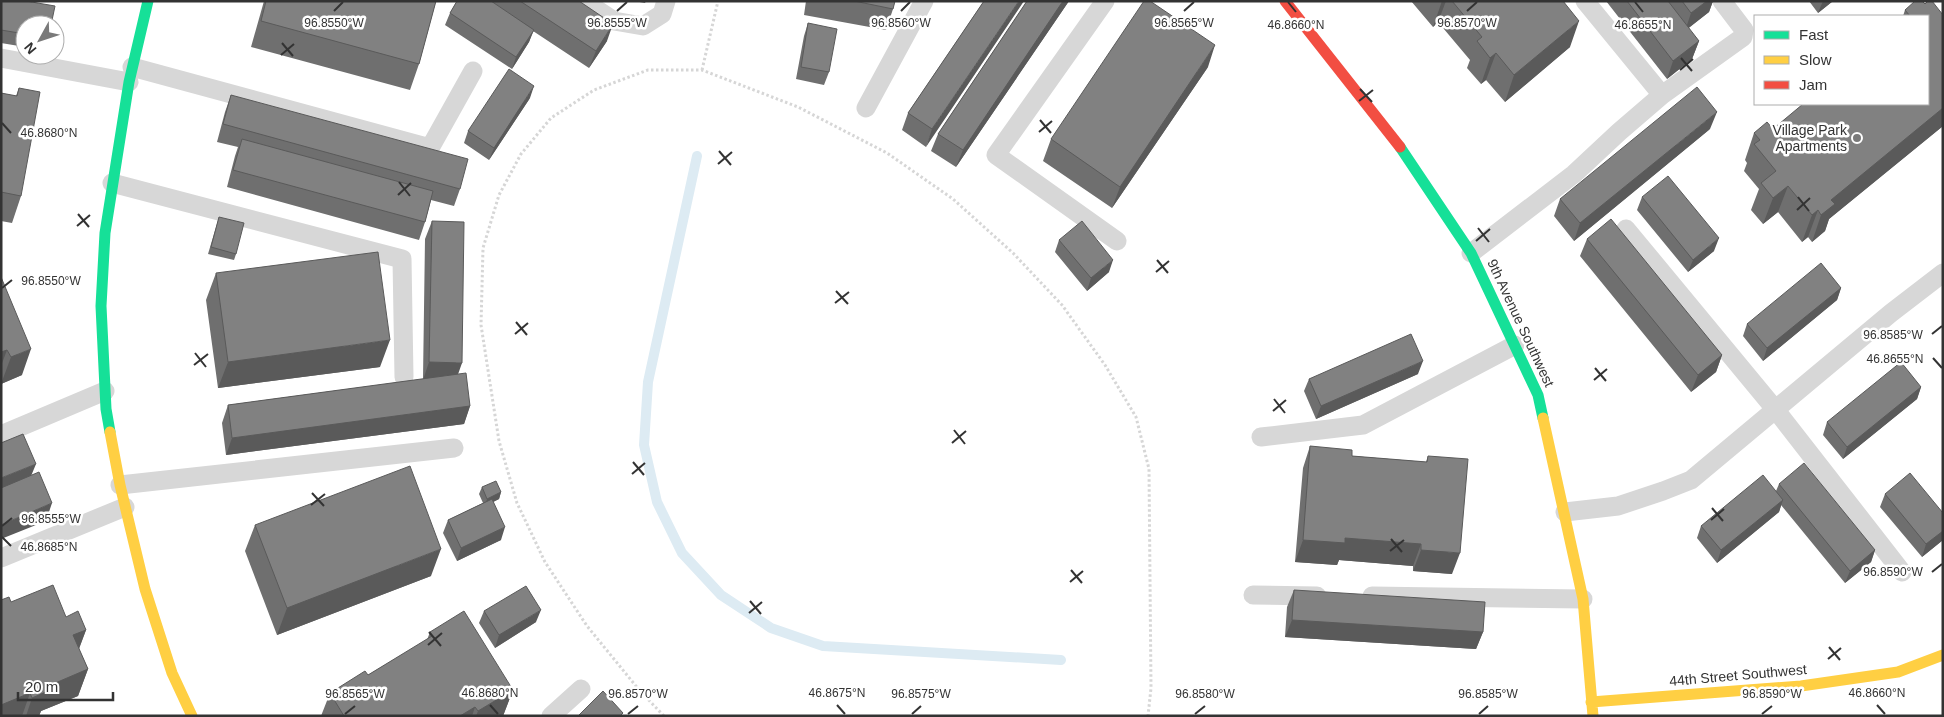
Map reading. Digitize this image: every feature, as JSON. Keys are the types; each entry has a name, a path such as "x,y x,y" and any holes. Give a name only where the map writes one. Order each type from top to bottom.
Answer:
{"street":[{"path":"148,1 131,75 105,233 100,306 106,409 120,485 145,589 172,673 192,716"},
{"name":"9th Avenue Southwest","path":"1285,1 1398,144 1472,252 1538,395 1583,599 1593,716"},
{"name":"44th Street Southwest","path":"1591,702 1802,686 1898,672 1943,655"}],"lane":[{"path":"584,1 614,20 643,26 662,14 666,1"},
{"path":"866,108 924,1"},
{"path":"1105,1 996,155 1117,241"},
{"path":"1585,1 1662,96"},
{"path":"1472,252 1574,174 1619,132 1662,96 1743,37 1744,30 1722,1"},
{"path":"1,58 131,75 430,148 473,71"},
{"path":"112,184 402,259 404,377"},
{"path":"1626,229 1775,409 1902,572"},
{"path":"1565,512 1618,506 1663,492 1691,480 1775,409 1943,273"},
{"path":"1261,437 1364,426 1515,345"},
{"path":"1,435 105,391"},
{"path":"120,485 454,448"},
{"path":"1,558 125,507"},
{"path":"1253,595 1338,596"},
{"path":"1358,596 1583,599"},
{"path":"551,716 581,689"}],"path":[{"path":"702,70 718,1"},
{"path":"664,716 640,691 587,626 545,562 518,503 499,441 481,325 483,248 498,195 521,154 551,118 594,90 648,70 702,70 798,107 887,153 953,199 1013,253 1062,305 1105,365 1136,417 1148,469 1151,688 1148,716"}],"building":[{"path":"1,1 26,1 55,6 53,15 15,15 15,32 1,30"},
{"path":"266,1 436,1 419,64 261,21"},
{"path":"457,1 491,1 534,30 516,57 450,13"},
{"path":"520,1 579,1 613,24 596,51"},
{"path":"854,1 895,1 893,9"},
{"path":"984,1 1019,1 932,129 908,113"},
{"path":"1027,1 1063,1 963,150 938,134"},
{"path":"1144,1 1150,1 1215,45 1120,187 1051,139"},
{"path":"1452,1 1563,1 1579,21 1514,75 1496,53 1490,58 1477,41 1482,37"},
{"path":"1627,1 1668,1 1699,41 1673,61"},
{"path":"1682,1 1707,1 1691,13"},
{"name":"Village Park Apartments","path":"1915,1 1922,1 1925,4 1928,1 1932,1 1943,15 1943,108 1831,200 1835,204 1821,215 1818,210 1812,215 1788,186 1773,198 1761,183 1776,171 1754,144 1760,140 1754,133 1767,122 1773,129 1802,105 1929,105 1929,15 1909,15 1905,10"},
{"path":"808,23 837,29 829,72 801,67"},
{"path":"509,69 534,86 494,148 468,131"},
{"path":"1697,87 1717,112 1580,223 1560,199"},
{"path":"19,88 40,92 21,196 1,192 1,93 17,96"},
{"path":"231,95 468,159 460,189 223,124"},
{"path":"242,139 433,191 425,222 233,170"},
{"path":"1668,176 1719,238 1693,260 1642,197"},
{"path":"219,217 244,223 236,254 211,247"},
{"path":"1611,219 1722,355 1698,375 1587,239"},
{"path":"432,221 464,222 462,363 429,362"},
{"path":"1082,221 1113,260 1091,278 1059,240"},
{"path":"378,252 390,340 228,362 216,273"},
{"path":"1821,263 1841,288 1767,348 1747,324"},
{"path":"1,277 31,349 11,357 7,350 1,352"},
{"path":"1411,334 1423,361 1321,406 1309,379"},
{"path":"1901,362 1921,387 1847,447 1827,422"},
{"path":"466,373 470,406 232,438 228,405"},
{"path":"23,434 36,464 1,478 1,443"},
{"path":"1310,446 1352,450 1352,456 1427,462 1428,456 1468,459 1460,553 1421,550 1421,544 1345,538 1345,543 1303,540"},
{"path":"1804,463 1875,550 1850,571 1779,484"},
{"path":"410,466 441,549 287,608 255,525"},
{"path":"39,472 52,503 1,525 1,488"},
{"path":"1910,473 1943,513 1943,531 1926,544 1885,494"},
{"path":"1763,475 1783,500 1721,550 1701,526"},
{"path":"496,481 501,492 487,499 482,487"},
{"path":"492,499 505,527 461,548 448,520"},
{"path":"53,585 66,617 78,611 86,630 73,635 88,669 46,687 48,691 32,698 30,693 1,705 1,600 9,597 11,602"},
{"path":"526,586 541,610 499,635 484,611"},
{"path":"1294,590 1485,602 1483,632 1292,620"},
{"path":"464,611 513,690 478,711 475,707 460,716 344,716 330,693 365,671 368,675 432,636 430,632"},
{"path":"603,691 623,713 620,716 578,716"}],"waterway":[{"path":"697,156 648,382 644,445 657,502 682,553 721,595 771,628 823,646 1061,660"}],"traffic: fast":[{"path":"110,432 106,409 101,306 105,233 129,82 148,1"},
{"path":"1400,147 1471,253 1538,395 1543,418"}],"traffic: slow":[{"path":"1543,418 1583,599 1593,716"},
{"path":"110,432 120,485 145,589 172,673 192,716"},
{"path":"1591,702 1801,686 1898,672 1943,655"}],"traffic: jam":[{"path":"1285,1 1400,147"}],"place":[{"name":"Village Park Apartments","path":"1857,138"}]}
